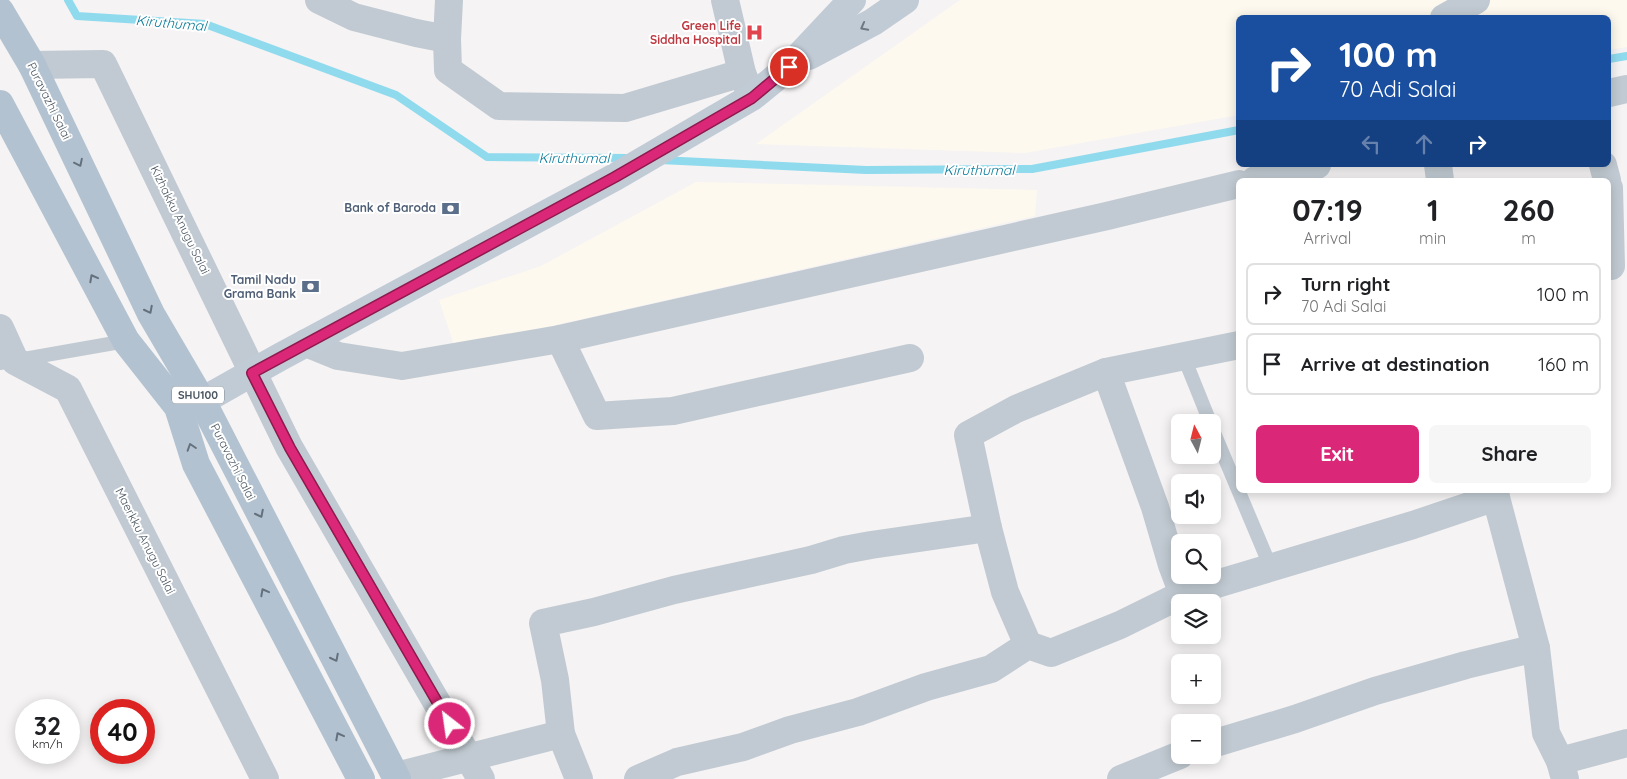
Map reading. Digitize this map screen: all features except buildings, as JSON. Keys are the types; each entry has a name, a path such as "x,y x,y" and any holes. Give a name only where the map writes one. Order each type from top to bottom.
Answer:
{"main road":[{"path":"789,67 852,0"},
{"path":"190,404 252,373 615,177 726,112 747,85 789,67 873,22 905,0"},
{"name":"Puravazhi Salai","path":"0,11 32,65 151,314 190,404 396,777"},
{"name":"Puravazhi Salai","path":"0,104 126,341 190,404 196,464 362,779"}],"street":[{"path":"319,0 354,17 447,39"},
{"path":"449,0 448,70 499,106 624,108 747,85 725,0"},
{"path":"1449,15 1476,0"},
{"name":"Kizhakku Anugu Salai","path":"32,65 104,64 252,373 290,448 475,768"},
{"path":"1611,93 1627,89"},
{"path":"1263,178 1309,167"},
{"path":"306,344 338,356 402,366 560,339 1107,216 1236,185"},
{"path":"1611,240 1611,266"},
{"path":"0,328 7,362"},
{"path":"560,339 597,416 672,411 910,358"},
{"path":"1171,600 1120,625 1051,653 1028,645 1005,592 988,528 968,435 1016,410 1106,372 1236,346"},
{"name":"Maerkku Anugu Salai","path":"7,362 68,389 265,779"},
{"path":"1106,372 1155,507 1172,565 1183,594 1413,525 1495,494 1536,648 1546,732 1563,770 1627,743"},
{"path":"579,779 561,734 556,680 543,623 594,612 674,590 811,560 844,550 988,528"},
{"path":"638,779 677,762 743,747 790,730 858,712 926,687 992,669 1028,645"},
{"path":"1221,741 1295,719 1375,691 1466,665 1536,648"},
{"path":"396,777 475,768 561,734"},
{"path":"1121,779 1171,758"}],"lane":[{"path":"7,362 126,341"},
{"path":"1182,355 1207,414"},
{"path":"1221,450 1236,486"},
{"path":"1239,493 1270,568"}],"shaded area":[{"path":"960,0 1627,0 1627,47 1611,50 1611,15 1236,15 1236,116 1025,153 756,144"},
{"path":"696,182 1037,190 1035,216 455,348 439,300 541,266"}],"waterway":[{"name":"Kiruthumal","path":"68,0 77,16 205,24 396,95 487,157 628,158"},
{"name":"Kiruthumal","path":"1611,59 1627,56"},
{"name":"Kiruthumal","path":"660,160 866,170 1032,169 1236,131"}],"place":[{"name":"Green Life Siddha Hospital","path":"755,33"},
{"name":"Bank of Baroda","path":"450,208"},
{"name":"Tamil Nadu Grama Bank","path":"310,287"}],"route":[{"path":"450,724 290,448 252,373 615,177 752,98 789,67"}]}
